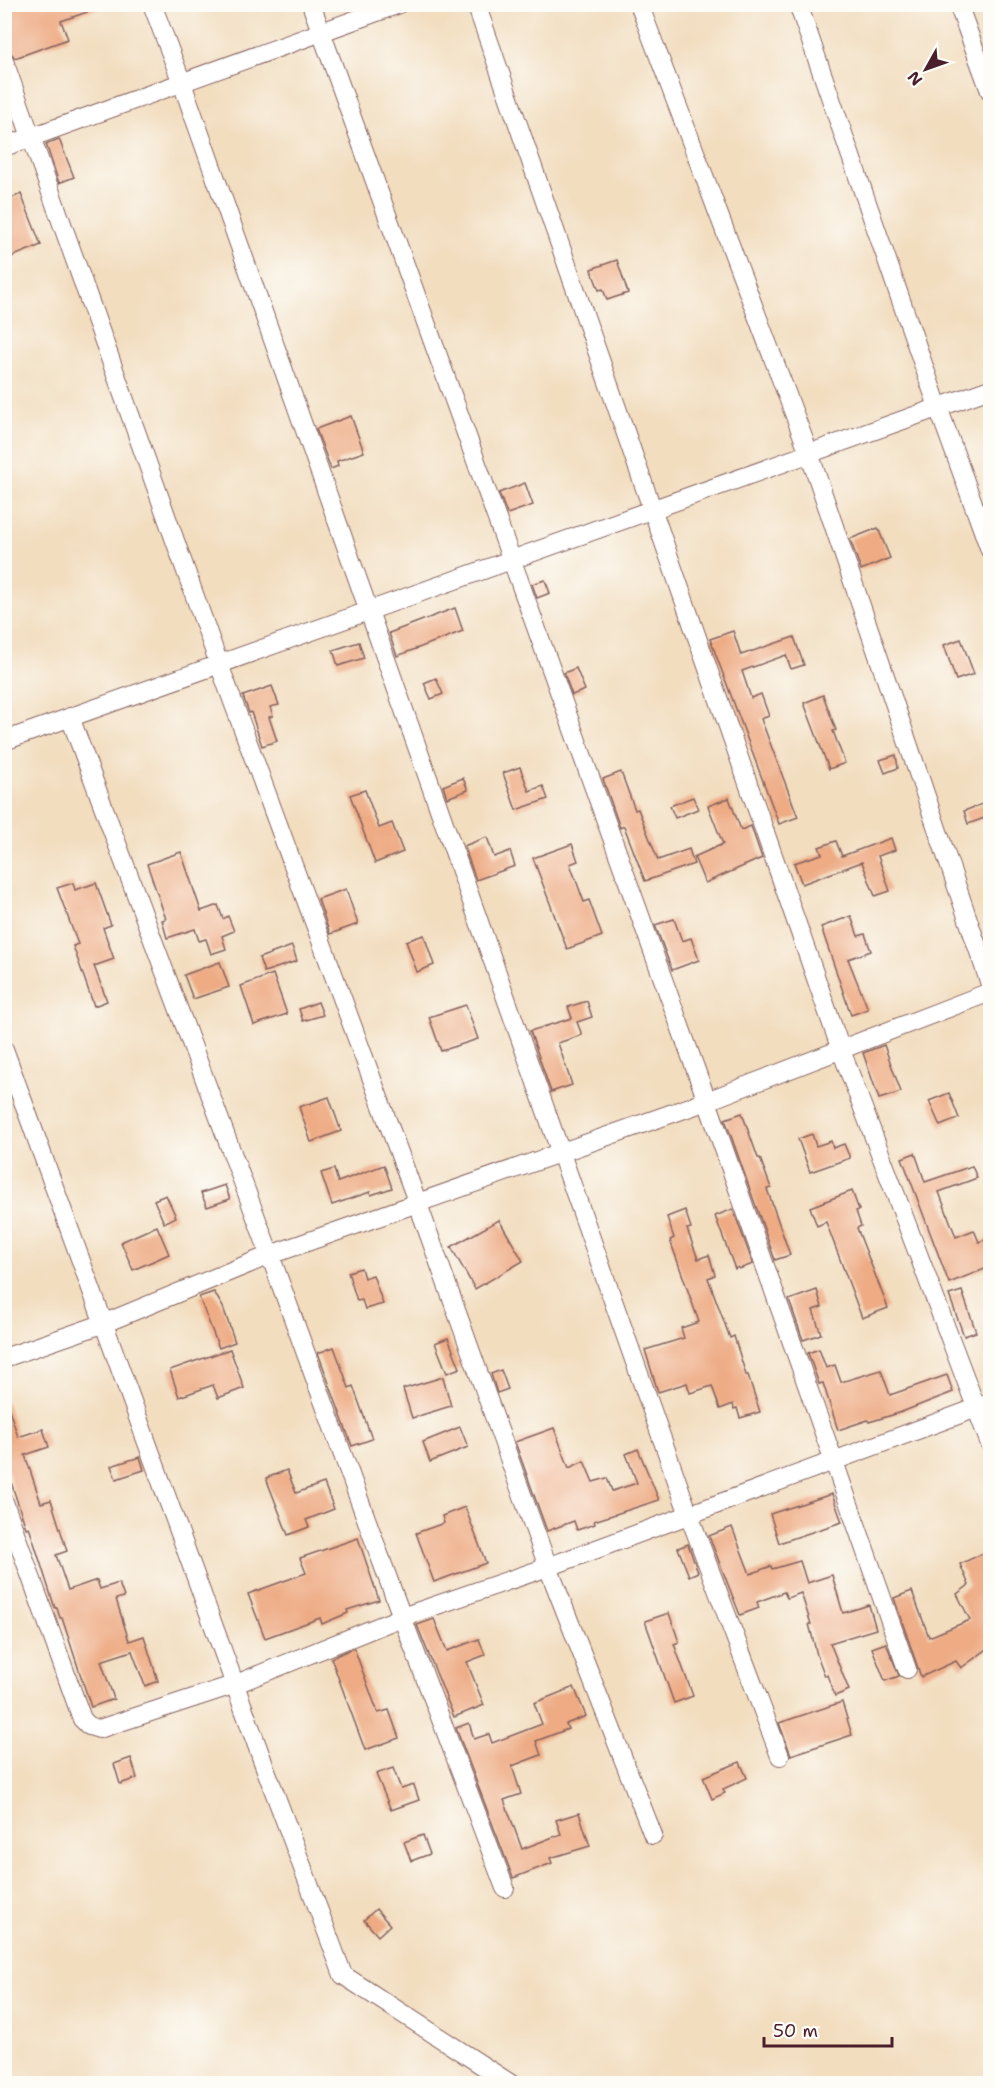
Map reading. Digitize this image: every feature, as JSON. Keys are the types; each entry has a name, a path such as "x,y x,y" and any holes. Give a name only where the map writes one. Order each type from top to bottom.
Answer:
{"street":[{"path":"152,4 182,83 689,1515 780,1756"},
{"path":"311,4 707,1101 907,1669"},
{"path":"4,147 399,4"},
{"path":"476,4 841,1050 984,1406 990,1444"},
{"path":"639,4 809,453 990,984"},
{"path":"798,4 990,550"},
{"path":"958,4 990,91"},
{"path":"4,61 33,136 219,664 418,1204 548,1567 653,1835"},
{"path":"4,741 990,389"},
{"path":"69,717 270,1255 402,1617 505,1888"},
{"path":"4,1358 105,1323 270,1255 707,1101 990,992"},
{"path":"4,1049 343,1975 511,2084"},
{"path":"4,1502 82,1719 89,1726 99,1729 236,1684 402,1617 548,1567 984,1406"}],"building":[{"path":"4,4 102,4 102,7 61,21 68,39 15,58 4,39"},
{"path":"59,139 74,177 59,183 46,144"},
{"path":"21,194 41,245 4,260 4,201"},
{"path":"617,260 628,293 607,300 603,289 599,290 591,269"},
{"path":"351,416 364,452 337,461 338,466 331,469 316,429"},
{"path":"525,483 533,505 507,514 499,493"},
{"path":"878,528 890,558 861,570 850,539"},
{"path":"545,580 550,593 537,598 532,584"},
{"path":"455,608 463,631 397,656 389,633"},
{"path":"733,631 741,655 794,637 804,665 791,669 786,655 742,671 751,698 761,694 769,716 761,719 798,817 779,824 710,639"},
{"path":"961,639 974,674 956,680 944,645"},
{"path":"359,642 364,658 338,666 333,650"},
{"path":"576,668 585,690 572,695 564,673"},
{"path":"436,678 443,694 431,699 424,683"},
{"path":"272,686 279,705 270,707 273,716 269,717 277,741 262,746 243,696"},
{"path":"823,695 845,763 829,769 804,703"},
{"path":"896,755 898,768 885,773 880,760"},
{"path":"520,767 529,791 543,786 548,799 516,810 503,773"},
{"path":"621,772 635,810 638,809 658,860 689,849 694,864 645,881 624,826 620,828 603,779"},
{"path":"463,778 468,790 447,798 443,786"},
{"path":"365,790 379,828 392,823 403,852 375,863 350,795"},
{"path":"693,797 698,809 675,818 670,806"},
{"path":"729,798 741,830 751,826 762,858 705,883 694,857 723,844 708,806"},
{"path":"990,801 990,816 968,824 964,811"},
{"path":"487,837 494,857 510,851 515,866 476,880 464,846"},
{"path":"891,838 895,850 878,856 890,891 875,896 862,862 802,884 794,863 822,854 819,847 836,841 842,856"},
{"path":"572,844 578,861 570,864 584,902 589,900 602,936 567,949 533,858"},
{"path":"181,852 201,911 218,905 223,919 228,916 234,931 222,936 226,949 211,954 206,939 199,941 195,929 167,938 162,920 166,919 147,864"},
{"path":"73,883 75,890 96,883 111,925 103,928 114,959 94,966 107,1001 94,1006 73,946 78,944 57,888"},
{"path":"346,889 358,924 330,934 318,899"},
{"path":"851,916 858,936 865,934 871,951 848,959 868,1009 851,1015 821,927"},
{"path":"674,919 682,941 691,938 699,960 672,970 655,925"},
{"path":"424,935 434,965 417,972 406,941"},
{"path":"292,946 297,961 264,972 259,958"},
{"path":"220,962 229,987 193,999 184,975"},
{"path":"273,974 287,1014 254,1025 241,986"},
{"path":"587,1001 592,1017 577,1022 582,1035 558,1043 572,1085 551,1092 530,1031 572,1018 568,1007"},
{"path":"318,1002 323,1015 303,1021 299,1009"},
{"path":"466,1005 478,1039 441,1051 429,1017"},
{"path":"884,1045 901,1092 879,1099 863,1053"},
{"path":"949,1093 959,1118 940,1126 929,1101"},
{"path":"329,1097 341,1131 311,1142 299,1107"},
{"path":"742,1113 771,1188 767,1189 790,1255 775,1260 725,1119"},
{"path":"812,1134 816,1146 831,1141 833,1148 844,1144 850,1158 810,1172 798,1139"},
{"path":"915,1153 925,1182 972,1166 977,1178 939,1192 956,1237 974,1230 979,1242 990,1238 990,1267 949,1283 902,1158"},
{"path":"384,1165 392,1188 371,1195 370,1192 332,1205 321,1173 334,1169 338,1182"},
{"path":"225,1185 230,1199 207,1207 201,1193"},
{"path":"852,1191 859,1210 856,1211 861,1226 857,1228 888,1308 862,1318 826,1222 817,1226 810,1207"},
{"path":"166,1195 176,1217 164,1223 154,1200"},
{"path":"733,1209 753,1264 739,1269 738,1267 735,1269 715,1216"},
{"path":"685,1210 691,1228 687,1229 698,1259 709,1255 715,1275 708,1278 730,1338 734,1336 760,1412 740,1418 733,1404 720,1409 712,1386 690,1393 687,1383 658,1392 645,1350 684,1338 681,1328 699,1322 670,1240 674,1238 667,1217"},
{"path":"499,1220 523,1261 475,1289 451,1247"},
{"path":"157,1226 169,1254 133,1270 121,1242"},
{"path":"361,1268 364,1278 373,1275 383,1304 365,1309 362,1300 357,1301 348,1272"},
{"path":"817,1290 822,1307 813,1310 821,1334 803,1340 789,1300"},
{"path":"962,1291 976,1332 964,1336 949,1295"},
{"path":"214,1292 223,1307 235,1342 219,1348 199,1297"},
{"path":"448,1338 460,1368 447,1373 435,1343"},
{"path":"334,1347 349,1388 353,1386 372,1439 352,1446 318,1353"},
{"path":"230,1349 244,1388 218,1398 213,1385 179,1397 170,1370"},
{"path":"819,1349 826,1368 835,1365 841,1382 881,1370 890,1395 947,1375 953,1392 899,1413 838,1430 823,1383 819,1384 808,1353"},
{"path":"501,1370 508,1389 497,1393 491,1374"},
{"path":"443,1377 451,1406 412,1418 403,1389"},
{"path":"7,1403 18,1437 43,1429 49,1447 25,1455 41,1503 51,1500 67,1551 56,1555 68,1590 97,1580 100,1589 119,1583 124,1597 116,1599 129,1641 144,1636 158,1681 145,1686 132,1651 101,1661 114,1699 91,1707 62,1618 55,1608 29,1527 26,1528 4,1461 4,1404"},
{"path":"460,1427 468,1447 430,1462 423,1442"},
{"path":"554,1428 569,1468 584,1461 593,1482 607,1478 612,1491 637,1483 626,1454 638,1449 659,1500 594,1521 595,1524 577,1530 574,1521 547,1531 515,1442"},
{"path":"140,1457 144,1470 116,1479 111,1466"},
{"path":"287,1470 296,1493 324,1483 334,1509 306,1520 309,1527 288,1535 266,1478"},
{"path":"832,1494 842,1522 779,1543 770,1514"},
{"path":"465,1507 486,1563 434,1582 416,1533 444,1523 442,1516"},
{"path":"732,1527 750,1574 771,1566 772,1569 800,1561 807,1583 832,1575 843,1613 869,1605 876,1629 830,1643 849,1690 835,1696 827,1675 825,1676 817,1655 809,1624 811,1624 801,1593 787,1598 784,1592 757,1602 759,1608 740,1615 709,1536"},
{"path":"358,1538 379,1600 347,1610 348,1613 322,1624 320,1618 265,1638 248,1594 306,1573 300,1558"},
{"path":"688,1544 698,1572 689,1576 678,1548"},
{"path":"990,1550 990,1647 961,1668 956,1661 921,1677 894,1598 912,1591 929,1637 970,1620 957,1594 969,1585 960,1564"},
{"path":"669,1613 679,1642 674,1644 693,1696 674,1703 645,1621"},
{"path":"434,1619 447,1651 479,1639 485,1655 467,1662 484,1705 454,1717 417,1625"},
{"path":"886,1643 899,1676 885,1681 872,1648"},
{"path":"354,1648 378,1713 389,1710 399,1738 365,1750 331,1658"},
{"path":"574,1687 586,1716 566,1724 568,1729 536,1741 541,1755 512,1766 521,1794 504,1800 522,1849 561,1834 556,1820 579,1813 590,1846 550,1858 552,1863 513,1878 456,1728 469,1723 474,1739 489,1734 492,1743 542,1724 534,1703"},
{"path":"842,1702 852,1735 791,1755 779,1723"},
{"path":"131,1758 137,1778 120,1784 114,1764"},
{"path":"740,1762 747,1778 723,1789 725,1793 712,1799 703,1777"},
{"path":"393,1768 401,1789 414,1785 419,1800 391,1810 376,1774"},
{"path":"423,1835 430,1854 411,1861 404,1842"},
{"path":"376,1909 390,1925 378,1936 364,1920"}]}
